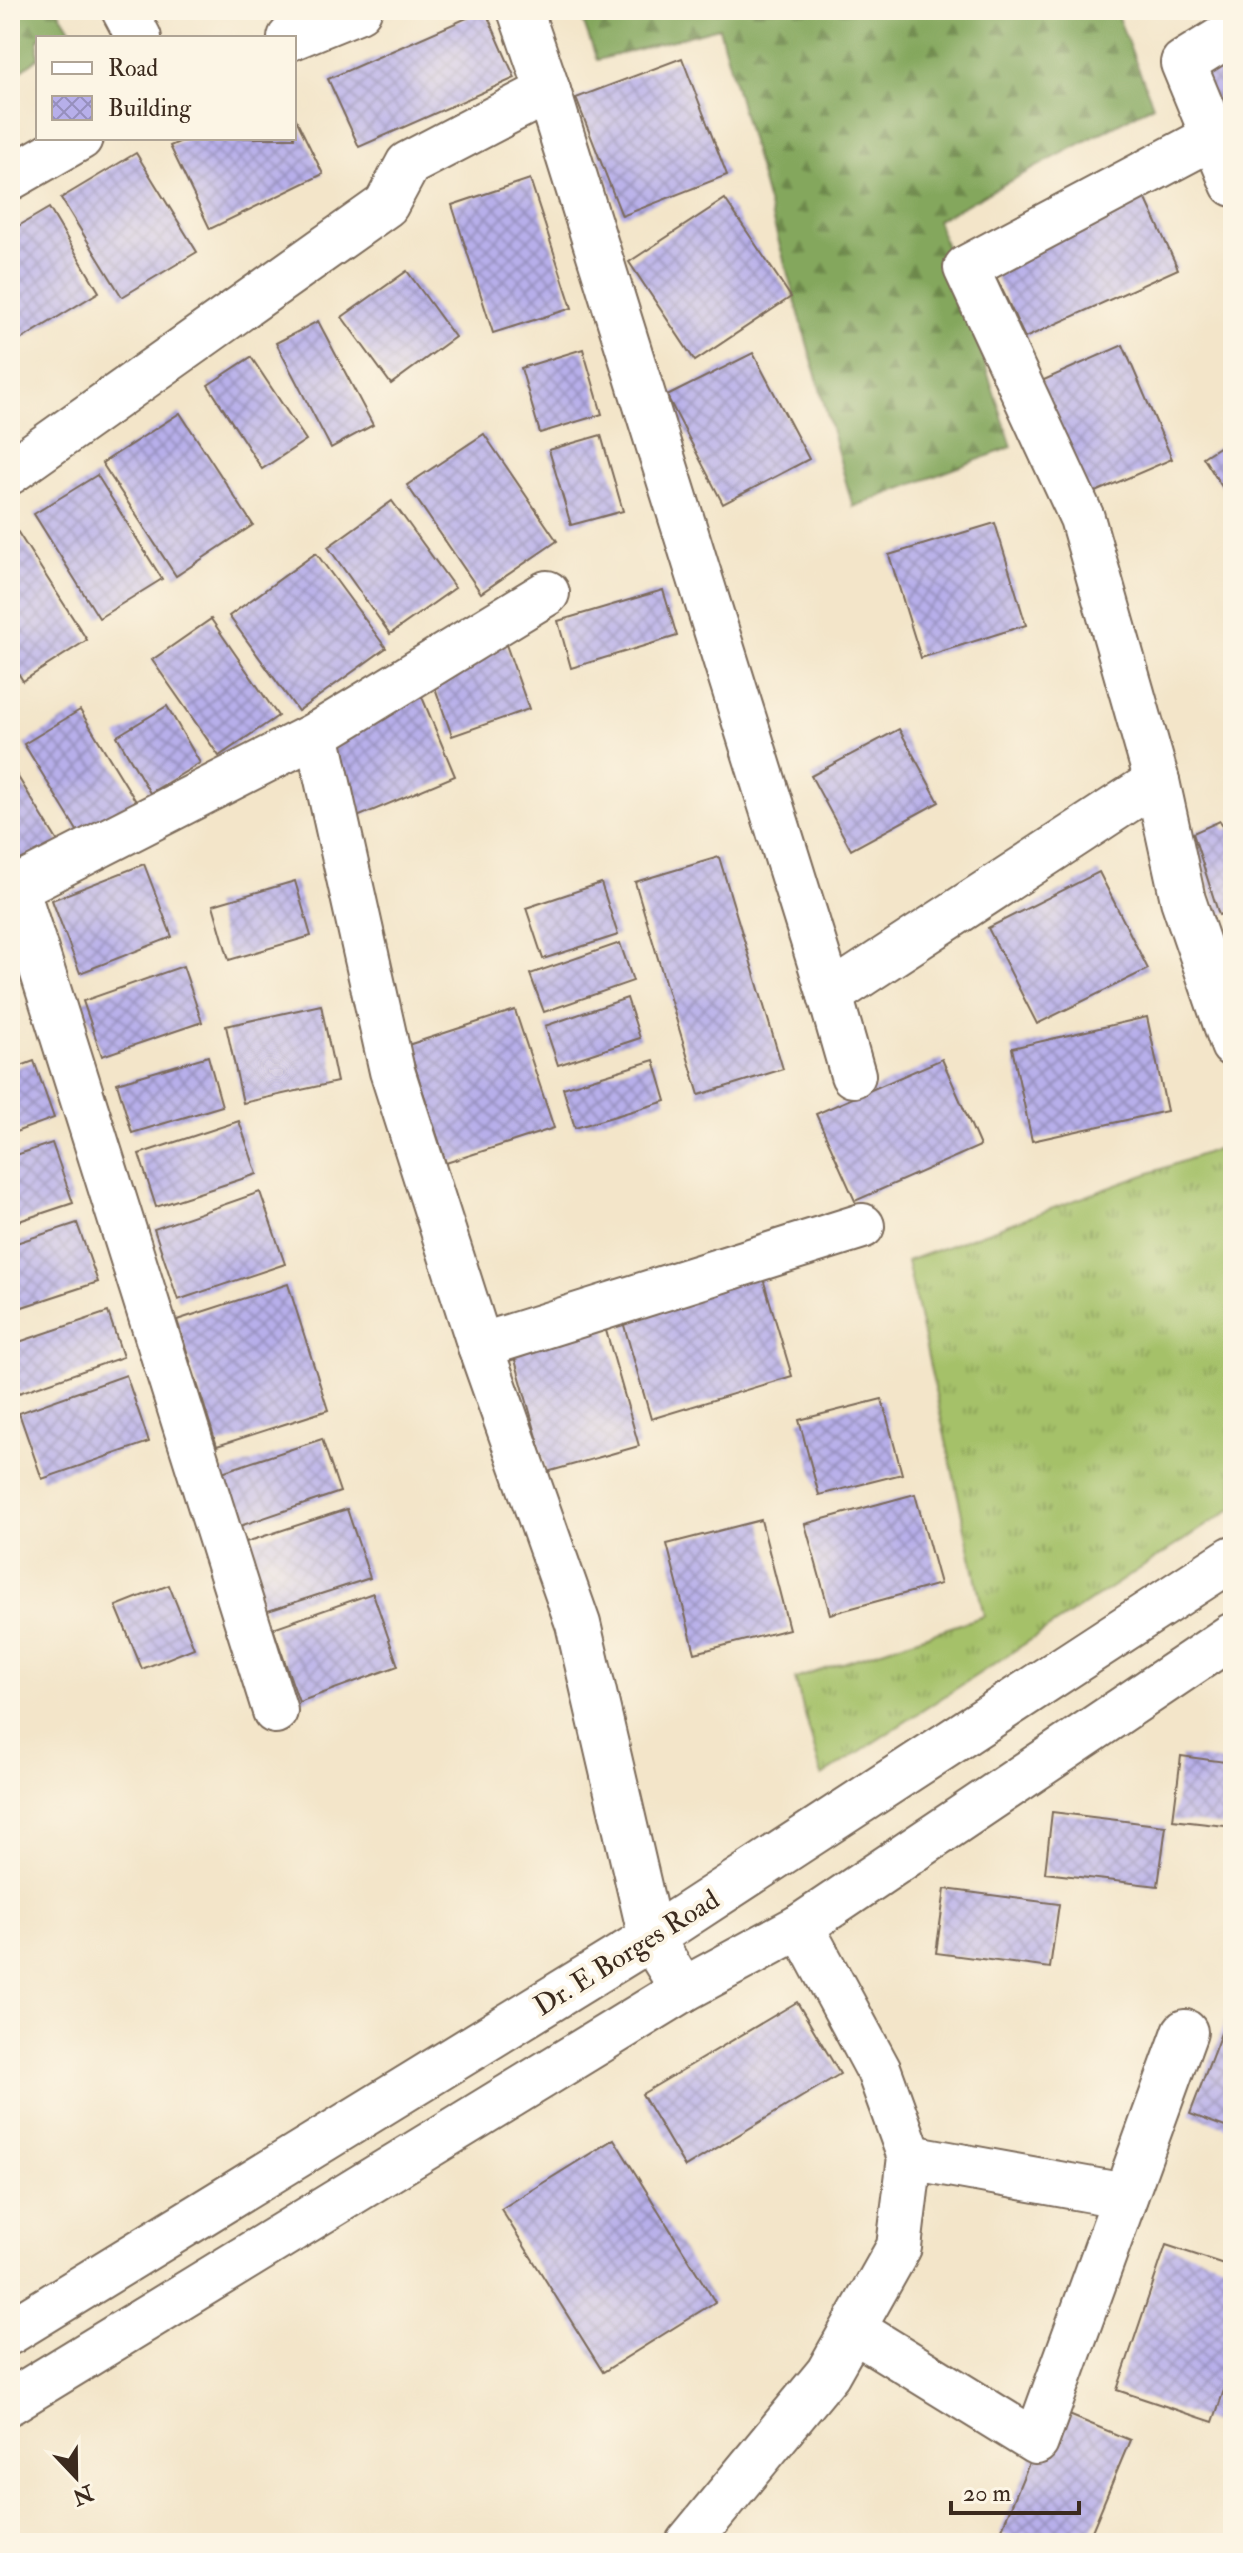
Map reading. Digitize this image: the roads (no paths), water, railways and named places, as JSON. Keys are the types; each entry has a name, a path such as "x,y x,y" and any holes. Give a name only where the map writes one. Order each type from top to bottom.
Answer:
{"street":[{"path":"124,10 138,36"},
{"path":"295,36 359,10"},
{"path":"520,10 548,91 853,1075"},
{"path":"1233,32 1183,63 1233,184"},
{"path":"10,472 386,205 408,164 548,91"},
{"path":"1213,137 966,268 1082,518 1157,781 1183,900 1233,1045"},
{"path":"10,178 76,140"},
{"path":"275,1711 13,889 317,734 547,593"},
{"path":"317,734 392,1071 480,1346 578,1624 651,1938 683,1990"},
{"path":"830,995 1157,781"},
{"path":"480,1346 862,1226"},
{"name":"Dr. E Borges Road","path":"10,2332 651,1938 1233,1558"},
{"path":"10,2402 683,1990 801,1926 1233,1635"},
{"path":"688,2543 828,2373 899,2247 910,2157 879,2071 801,1926"},
{"path":"854,2330 1036,2442 1185,2032"},
{"path":"910,2157 1125,2196"}]}
